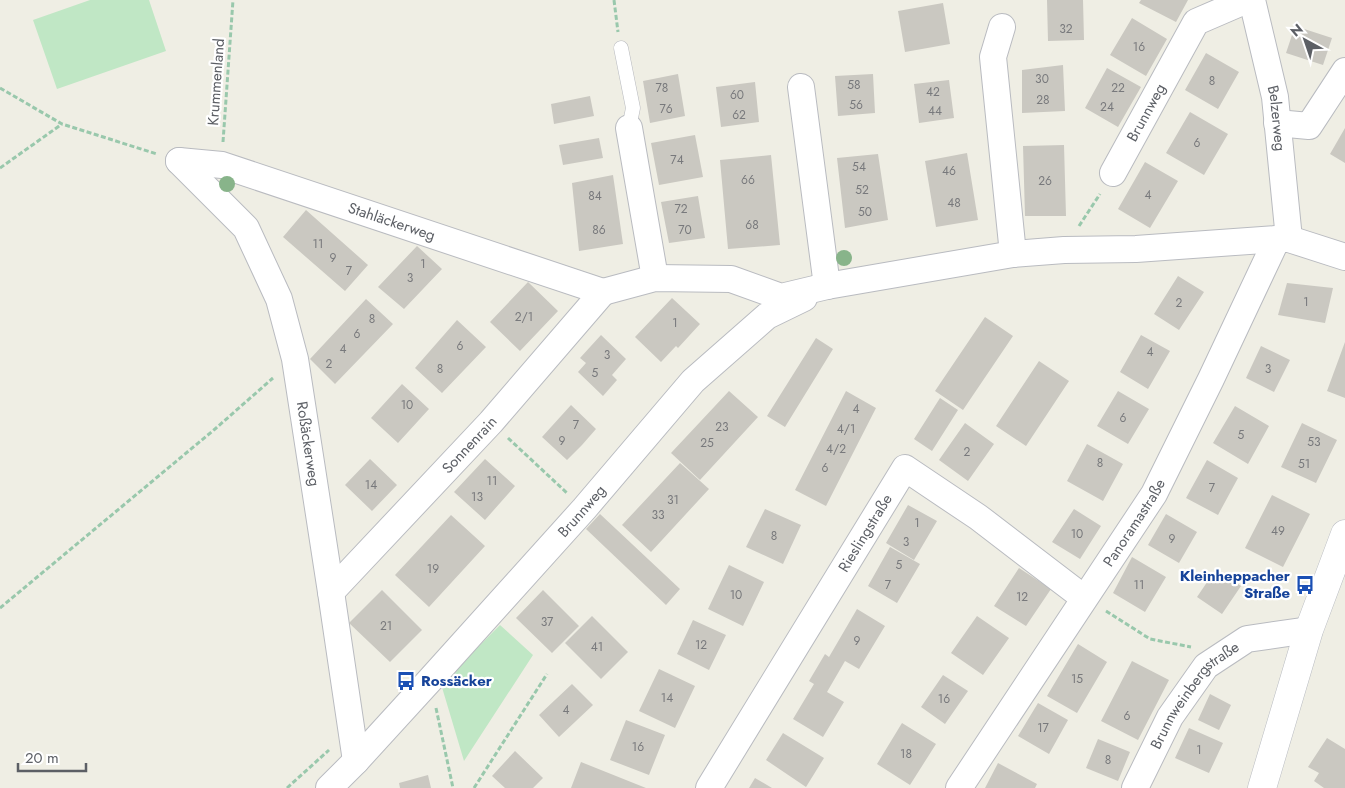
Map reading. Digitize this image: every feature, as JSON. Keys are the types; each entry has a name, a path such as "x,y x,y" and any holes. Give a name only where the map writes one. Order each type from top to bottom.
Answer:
{"street":[{"name":"Brunnweg","path":"1113,173 1196,22 1247,0"},
{"name":"Belzerweg","path":"1252,0 1275,97 1283,239"},
{"path":"1002,27 993,57 1014,254"},
{"path":"1277,123 1309,126 1345,71"},
{"path":"802,87 827,286"},
{"path":"629,128 655,278"},
{"name":"Stahläckerweg","path":"179,161 233,169 603,292"},
{"name":"Roßäckerweg","path":"179,161 246,228 279,299 294,359 332,592 356,762"},
{"path":"233,169 237,219"},
{"name":"Brunnweg","path":"603,292 655,278 731,279 780,297 827,286 1014,254 1064,250 1136,249 1283,239 1345,257"},
{"name":"Panoramastraße","path":"959,788 1154,494 1211,378 1283,239"},
{"name":"Brunnweg","path":"328,788 356,762 584,509 693,381 767,316 827,286"},
{"name":"Sonnenrain","path":"332,592 491,422 603,292"},
{"name":"Rieslingstraße","path":"710,788 905,468 978,517 1084,598"},
{"path":"1262,788 1309,630 1345,534"},
{"name":"Brunnweinbergstraße","path":"1135,788 1170,717 1206,666 1246,639 1309,630"}],"lane":[{"path":"621,48 633,108 629,128"}],"path":[{"name":"Krummenland","path":"233,0 233,169"},
{"path":"614,0 621,48"},
{"path":"0,88 62,124 179,161"},
{"path":"0,168 62,124"},
{"path":"1064,250 1113,173"},
{"path":"0,608 207,436 294,359"},
{"path":"491,422 584,509"},
{"path":"1084,598 1150,639 1225,653"},
{"path":"474,788 546,674"},
{"path":"430,680 453,788"},
{"path":"287,788 351,730"}],"green space":[{"path":"90,0 149,0 166,51 57,89 33,20"},
{"path":"500,625 533,655 464,761 441,684"}],"building":[{"path":"1047,0 1083,0 1084,40 1048,41"},
{"path":"1141,0 1188,0 1176,22 1139,3"},
{"path":"943,3 950,44 905,52 898,11"},
{"path":"1132,18 1167,39 1146,76 1110,55"},
{"path":"1295,26 1332,38 1323,65 1286,53"},
{"path":"1206,53 1239,72 1218,109 1185,90"},
{"path":"1063,65 1065,111 1022,113 1022,70"},
{"path":"1107,68 1141,87 1118,127 1085,108"},
{"path":"678,74 685,116 650,123 643,81"},
{"path":"873,74 875,113 838,116 835,76"},
{"path":"949,80 954,118 919,123 914,84"},
{"path":"755,82 759,122 721,127 716,87"},
{"path":"590,96 594,116 554,124 551,104"},
{"path":"1190,112 1228,134 1204,175 1166,153"},
{"path":"1345,128 1345,163 1330,154"},
{"path":"695,135 703,177 659,185 651,143"},
{"path":"599,138 603,158 563,165 559,145"},
{"path":"1064,145 1066,216 1025,216 1023,146"},
{"path":"967,153 978,220 936,227 925,161"},
{"path":"878,154 888,220 845,228 837,158"},
{"path":"771,155 780,245 728,249 720,160"},
{"path":"1145,162 1178,181 1150,228 1118,209"},
{"path":"613,175 623,244 579,251 572,183"},
{"path":"698,196 705,238 669,243 661,202"},
{"path":"306,210 368,265 345,291 283,237"},
{"path":"417,246 442,269 404,309 378,287"},
{"path":"1178,276 1204,292 1179,330 1154,314"},
{"path":"528,282 558,311 520,351 490,322"},
{"path":"1287,283 1333,288 1325,323 1278,315"},
{"path":"672,298 700,324 678,348 676,346 661,362 635,337"},
{"path":"366,299 393,324 335,384 310,359"},
{"path":"985,317 1013,336 963,410 935,391"},
{"path":"457,320 486,347 442,393 415,368"},
{"path":"601,335 626,359 612,375 617,380 603,396 578,372 586,363 580,358"},
{"path":"1141,335 1170,351 1148,389 1120,372"},
{"path":"816,338 833,349 785,427 767,416"},
{"path":"1345,342 1345,398 1327,391"},
{"path":"1261,346 1290,360 1274,392 1246,378"},
{"path":"1039,361 1069,381 1026,446 996,426"},
{"path":"402,384 429,409 398,443 371,418"},
{"path":"729,391 758,417 700,480 671,453"},
{"path":"846,391 876,408 826,506 795,490"},
{"path":"1118,391 1149,409 1128,444 1097,426"},
{"path":"940,398 958,410 932,451 914,439"},
{"path":"571,405 596,429 567,460 542,437"},
{"path":"1235,406 1269,426 1248,464 1213,443"},
{"path":"965,423 994,444 968,481 939,460"},
{"path":"1302,423 1337,440 1316,483 1281,467"},
{"path":"1087,444 1123,464 1103,501 1067,481"},
{"path":"370,459 397,485 372,511 345,485"},
{"path":"485,459 515,486 485,520 454,492"},
{"path":"1207,460 1238,478 1218,515 1186,498"},
{"path":"680,463 709,489 651,552 622,525"},
{"path":"1272,495 1310,514 1283,567 1245,548"},
{"path":"908,505 937,521 914,560 886,543"},
{"path":"765,509 801,525 783,564 746,547"},
{"path":"1074,509 1101,526 1080,559 1052,542"},
{"path":"600,514 680,589 666,605 586,529"},
{"path":"1166,514 1197,532 1179,563 1148,545"},
{"path":"451,515 485,546 429,607 395,575"},
{"path":"890,547 920,564 897,603 868,586"},
{"path":"1132,557 1166,577 1145,612 1113,593"},
{"path":"729,565 764,582 743,626 708,609"},
{"path":"1019,568 1051,589 1026,626 994,606"},
{"path":"1216,569 1241,586 1222,614 1197,597"},
{"path":"382,590 422,630 390,662 349,623"},
{"path":"543,590 579,626 552,653 516,618"},
{"path":"857,609 885,626 859,669 845,661 827,692 844,702 823,737 793,719 814,684 809,681 825,654 829,657"},
{"path":"592,616 628,652 601,679 565,643"},
{"path":"977,616 1009,638 983,675 951,653"},
{"path":"693,620 726,635 709,670 677,654"},
{"path":"1078,644 1107,662 1077,713 1047,696"},
{"path":"1132,661 1169,680 1138,740 1101,721"},
{"path":"659,669 695,686 675,728 639,711"},
{"path":"943,675 968,691 945,724 921,707"},
{"path":"572,684 593,705 559,737 539,715"},
{"path":"1210,694 1231,705 1219,730 1198,720"},
{"path":"1038,703 1068,720 1049,754 1018,736"},
{"path":"626,720 665,735 649,775 610,760"},
{"path":"902,723 936,744 910,785 877,764"},
{"path":"1189,728 1223,743 1209,773 1175,758"},
{"path":"783,733 824,758 806,787 766,760"},
{"path":"1327,738 1345,749 1345,788 1324,788 1314,781 1319,773 1308,767"},
{"path":"1098,739 1130,752 1118,781 1086,768"},
{"path":"515,751 543,778 533,788 505,788 492,776"},
{"path":"581,762 646,788 571,788"},
{"path":"998,763 1037,784 1035,788 985,788"},
{"path":"428,775 431,788 400,788 399,783"},
{"path":"755,778 772,788 749,788"}],"place":[{"name":"Kleinheppacher Straße","path":"1305,585"},
{"name":"Rossäcker","path":"406,681"}]}
